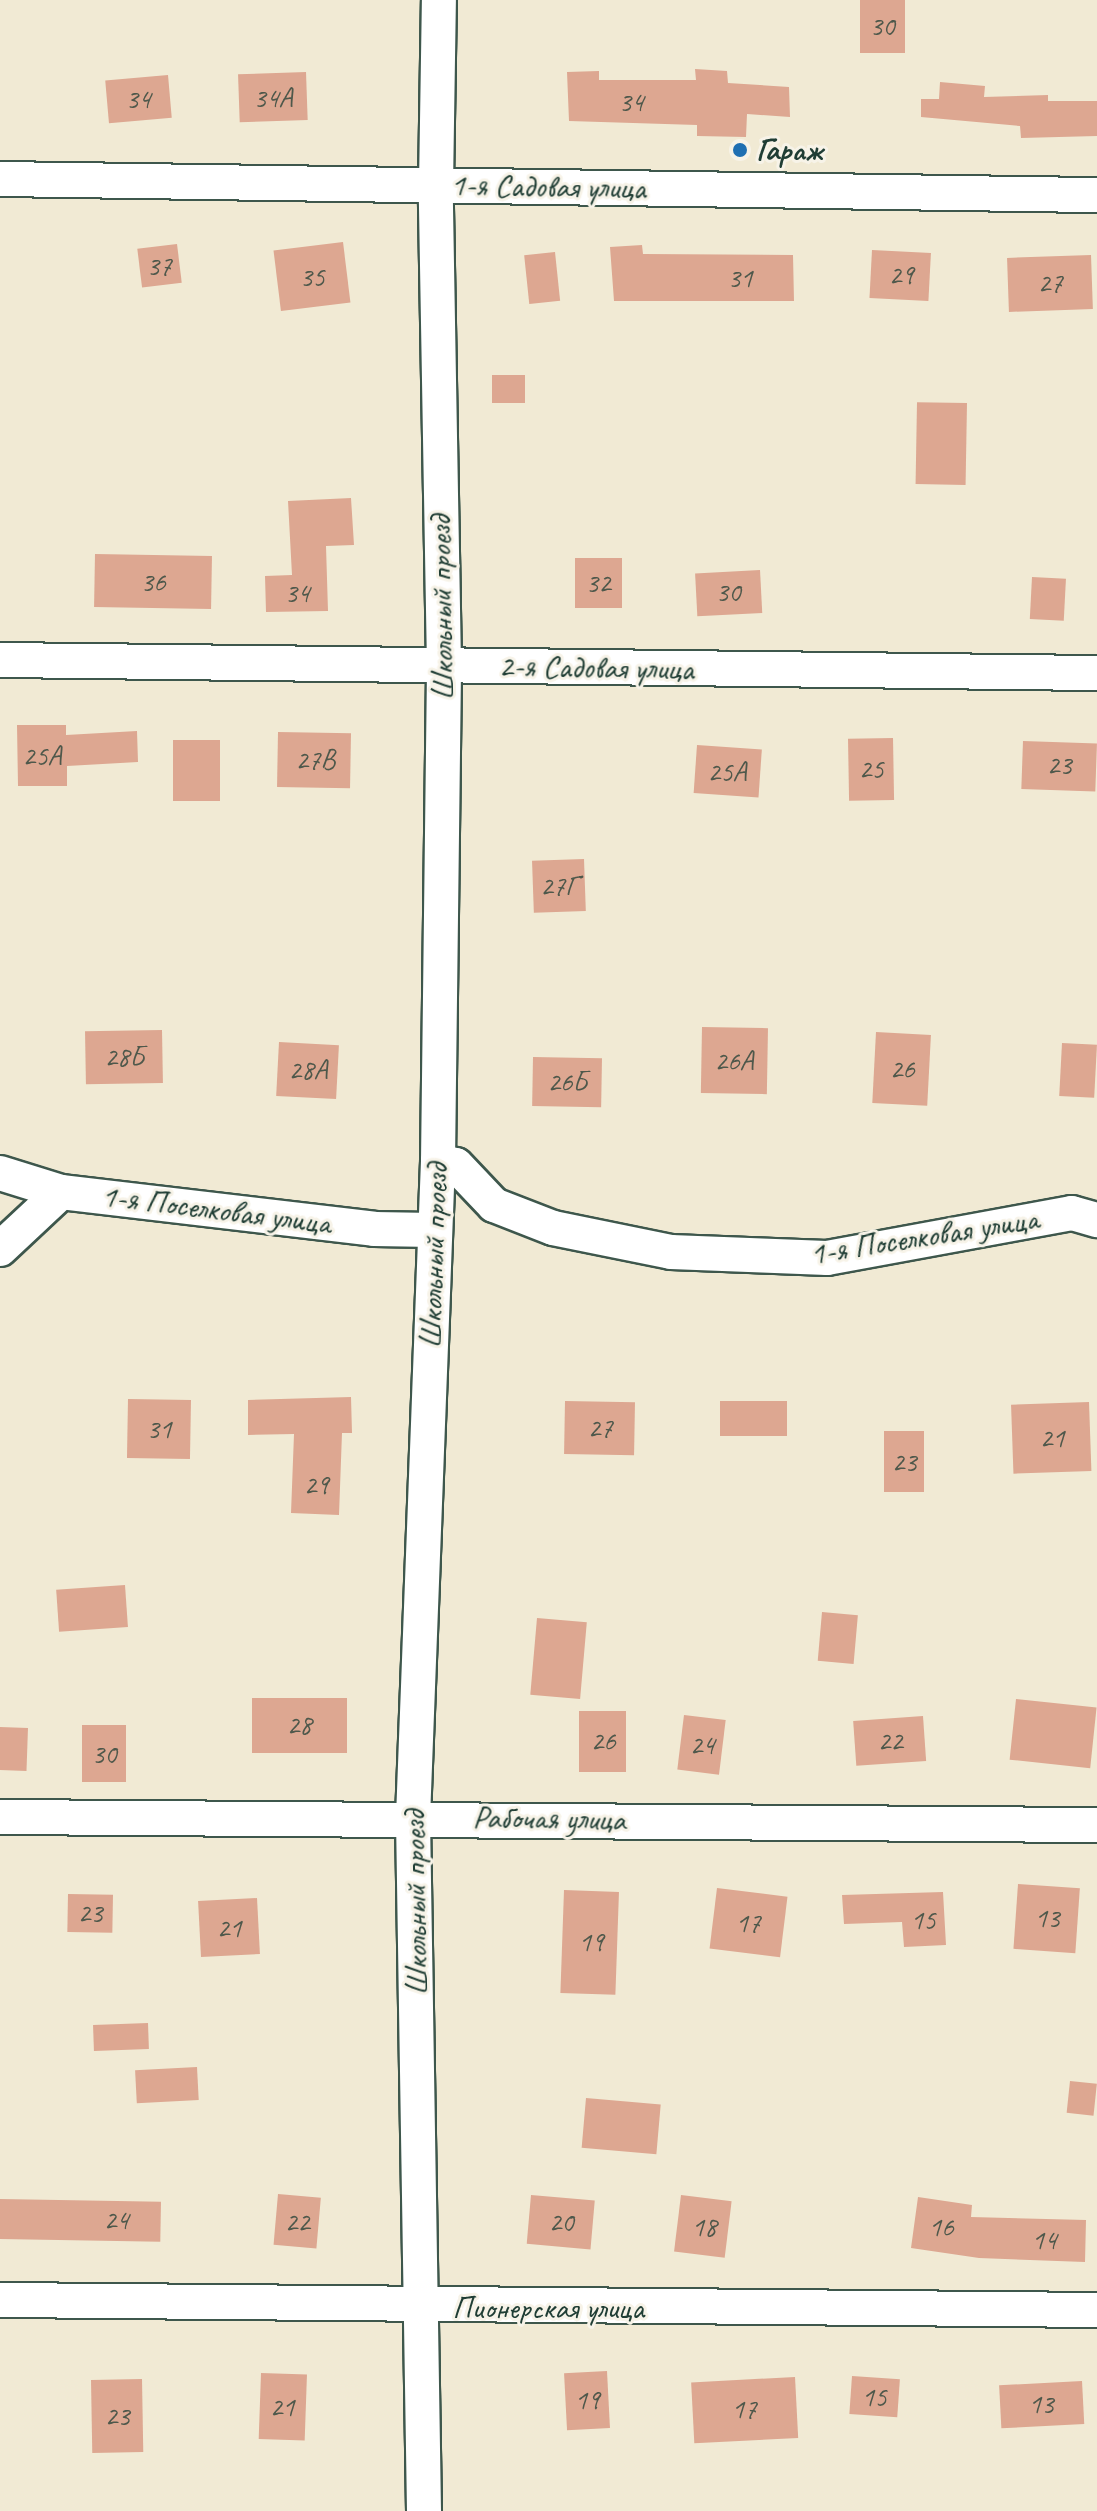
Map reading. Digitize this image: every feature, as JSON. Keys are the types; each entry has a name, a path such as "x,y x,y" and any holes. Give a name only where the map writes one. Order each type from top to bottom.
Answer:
{"street":[{"name":"Школьный проезд","path":"424,2511 425,2307 413,1818 438,1161 444,666 436,185 439,0"},
{"name":"1-я Садовая улица","path":"0,179 1097,195"},
{"name":"2-я Садовая улица","path":"0,660 1097,673"},
{"name":"1-я Поселковая улица","path":"438,1161 456,1165 494,1205 509,1211 553,1228 671,1252 827,1258 1072,1213 1097,1220"},
{"name":"1-я Поселковая улица","path":"0,1173 61,1192 374,1229 434,1230"},
{"path":"0,1249 61,1192"},
{"name":"Рабочая улица","path":"0,1817 1097,1825"},
{"name":"Пионерская улица","path":"0,2300 425,2307 1097,2310"}],"building":[{"path":"860,0 905,0 905,53 860,53"},
{"path":"695,69 727,71 728,83 789,87 790,117 747,114 746,137 697,136 697,125 569,121 567,72 599,71 599,80 696,80"},
{"path":"306,72 308,120 240,122 238,74"},
{"path":"168,75 172,118 109,123 105,80"},
{"path":"940,82 985,86 984,97 1048,95 1048,101 1097,101 1097,136 1021,138 1020,126 921,117 921,99 939,99"},
{"path":"343,242 350,303 281,311 274,251"},
{"path":"177,244 182,283 142,288 137,249"},
{"path":"642,245 643,254 793,255 794,301 614,301 610,247"},
{"path":"872,250 931,253 928,301 869,298"},
{"path":"555,252 560,301 529,304 524,255"},
{"path":"1091,255 1093,309 1009,312 1007,258"},
{"path":"492,375 525,375 525,403 492,403"},
{"path":"917,402 967,403 966,485 916,484"},
{"path":"351,498 354,545 326,546 328,611 266,612 265,576 292,575 288,501"},
{"path":"95,554 212,556 211,609 94,607"},
{"path":"575,558 622,558 622,608 575,608"},
{"path":"760,570 762,613 697,616 695,573"},
{"path":"1032,577 1066,579 1064,621 1030,619"},
{"path":"17,725 66,725 66,735 137,731 138,762 67,766 67,786 18,786"},
{"path":"278,732 351,733 350,788 277,787"},
{"path":"893,738 894,800 849,801 848,739"},
{"path":"173,740 220,740 220,801 173,801"},
{"path":"1023,741 1097,744 1095,792 1021,789"},
{"path":"697,745 762,750 758,797 694,793"},
{"path":"584,859 586,911 534,913 532,861"},
{"path":"702,1027 768,1028 767,1094 701,1093"},
{"path":"162,1030 163,1083 86,1084 85,1031"},
{"path":"876,1032 931,1035 927,1106 872,1103"},
{"path":"279,1042 339,1045 336,1099 276,1096"},
{"path":"1062,1043 1097,1045 1094,1098 1059,1096"},
{"path":"533,1057 602,1058 601,1107 532,1106"},
{"path":"351,1397 352,1433 342,1433 339,1515 291,1513 294,1434 248,1435 248,1400"},
{"path":"128,1399 191,1400 190,1459 127,1458"},
{"path":"565,1401 635,1402 634,1455 564,1454"},
{"path":"720,1401 787,1401 787,1436 720,1436"},
{"path":"1089,1402 1091,1471 1013,1474 1011,1405"},
{"path":"884,1431 924,1431 924,1492 884,1492"},
{"path":"125,1585 128,1627 59,1632 56,1590"},
{"path":"822,1612 858,1615 854,1664 818,1661"},
{"path":"537,1618 587,1622 580,1699 530,1695"},
{"path":"252,1698 347,1698 347,1753 252,1753"},
{"path":"1016,1699 1097,1707 1090,1768 1010,1760"},
{"path":"579,1711 626,1711 626,1772 579,1772"},
{"path":"684,1715 726,1720 719,1775 677,1770"},
{"path":"923,1716 926,1761 856,1766 853,1721"},
{"path":"82,1725 126,1725 126,1782 82,1782"},
{"path":"0,1727 28,1728 26,1771 0,1770"},
{"path":"1018,1884 1080,1888 1075,1953 1013,1949"},
{"path":"717,1888 787,1897 780,1957 710,1949"},
{"path":"564,1890 619,1892 615,1995 560,1993"},
{"path":"943,1892 946,1945 904,1947 902,1922 844,1924 842,1895"},
{"path":"68,1894 113,1895 112,1933 67,1932"},
{"path":"257,1898 260,1954 201,1957 198,1901"},
{"path":"148,2023 149,2049 94,2051 93,2025"},
{"path":"197,2067 199,2100 137,2103 135,2070"},
{"path":"1070,2081 1097,2084 1094,2116 1067,2113"},
{"path":"586,2098 661,2105 656,2154 582,2148"},
{"path":"278,2194 321,2198 316,2249 274,2245"},
{"path":"531,2195 595,2201 590,2249 527,2244"},
{"path":"681,2195 732,2201 725,2258 674,2252"},
{"path":"918,2197 972,2205 971,2217 1086,2220 1085,2262 979,2258 911,2248"},
{"path":"0,2199 161,2202 160,2242 0,2239"},
{"path":"607,2371 610,2428 567,2430 564,2373"},
{"path":"261,2373 307,2375 305,2441 259,2439"},
{"path":"852,2376 900,2379 897,2417 849,2414"},
{"path":"795,2377 798,2438 694,2443 691,2382"},
{"path":"142,2379 143,2452 92,2453 91,2380"},
{"path":"1082,2381 1084,2424 1001,2428 999,2385"}],"place":[{"name":"Гараж","path":"740,150"}]}
